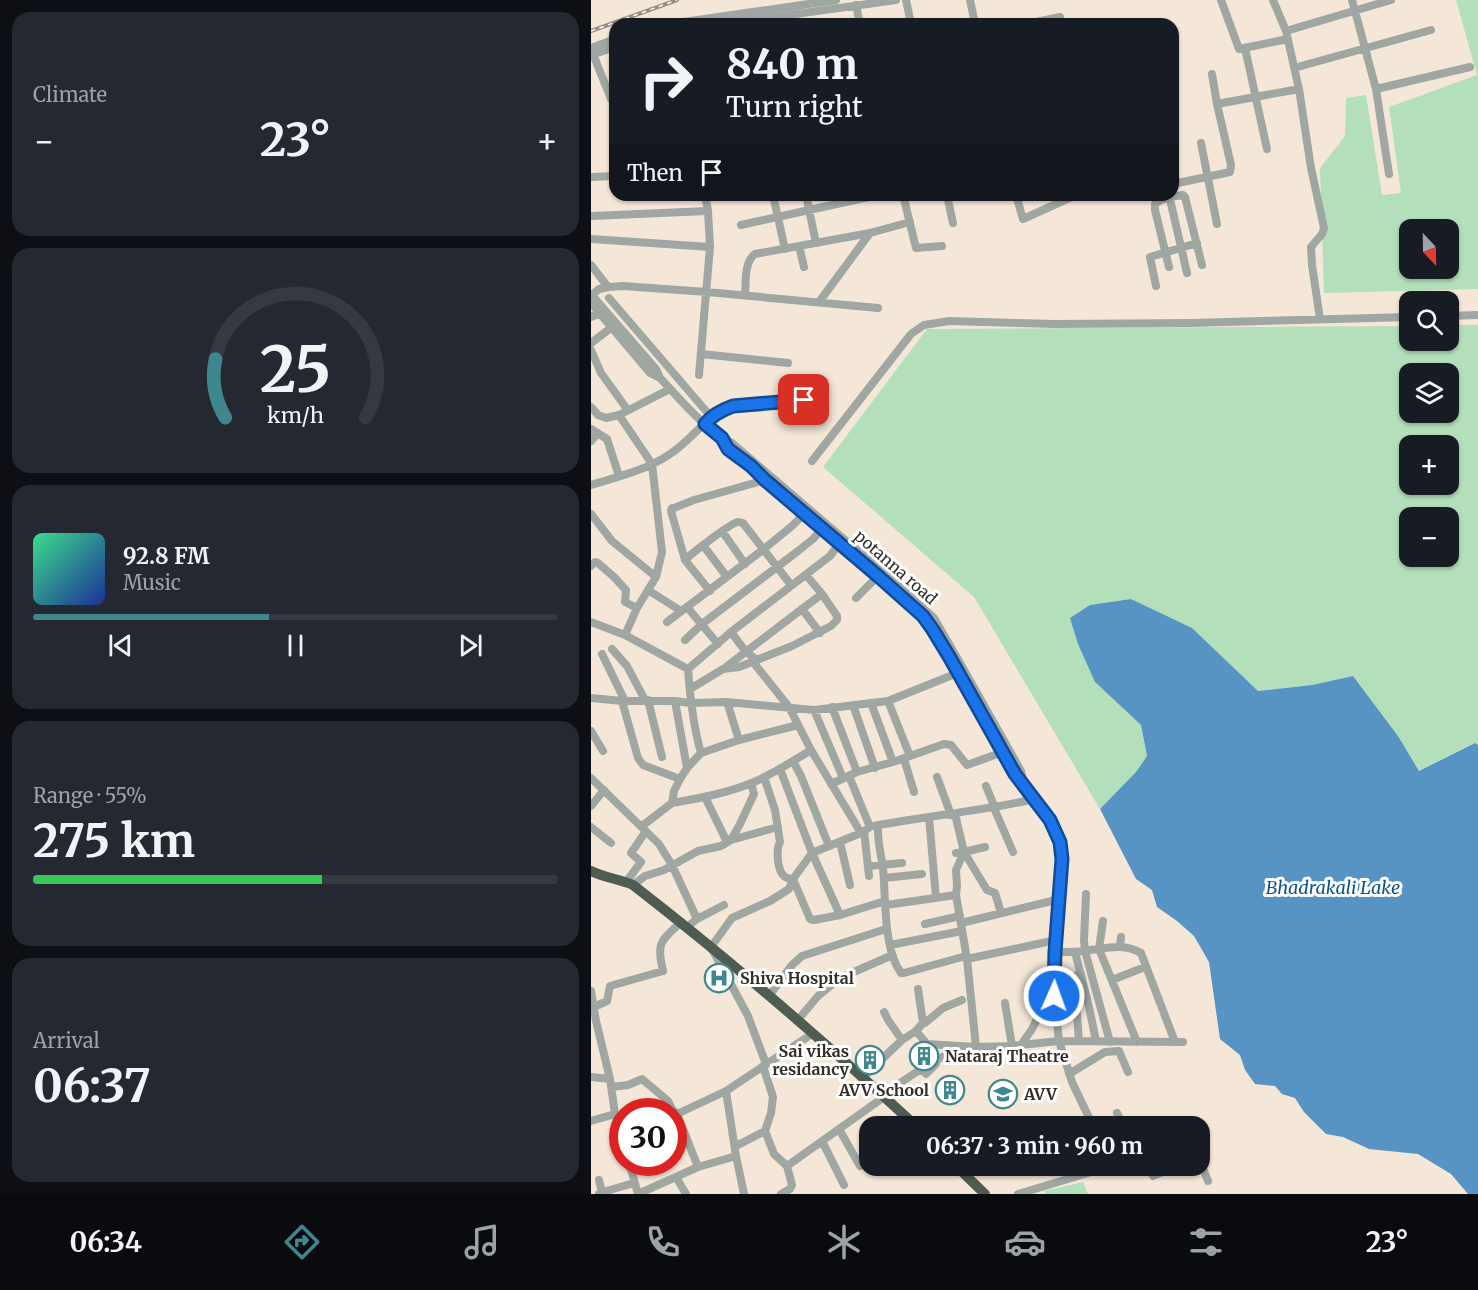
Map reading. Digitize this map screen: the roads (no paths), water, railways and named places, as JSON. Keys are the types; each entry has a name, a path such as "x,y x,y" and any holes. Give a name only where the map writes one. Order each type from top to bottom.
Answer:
{"highway":[{"path":"591,872 630,883 684,925 769,996 904,1116"},
{"path":"966,1176 985,1194"}],"street":[{"path":"712,18 836,0"},
{"path":"767,18 896,0"},
{"path":"906,0 910,18"},
{"path":"970,0 974,18"},
{"path":"1221,0 1239,49 1287,35 1354,10 1391,0"},
{"path":"1273,0 1287,35 1324,228 1311,247 1320,319"},
{"path":"1352,0 1376,89 1389,174"},
{"path":"856,5 859,18"},
{"path":"1055,18 1060,17"},
{"path":"1294,68 1431,30"},
{"path":"592,52 609,42"},
{"path":"592,52 609,48"},
{"path":"1245,48 1267,149"},
{"path":"592,52 609,94"},
{"path":"1376,89 1470,67"},
{"path":"1179,183 1227,174 1231,169 1212,74"},
{"path":"1217,104 1299,89"},
{"path":"1201,142 1217,224"},
{"path":"591,177 609,176"},
{"path":"1179,196 1184,196 1202,265"},
{"path":"699,375 710,247 705,201"},
{"path":"774,201 785,249"},
{"path":"807,201 816,243"},
{"path":"741,225 850,201"},
{"path":"905,201 917,248 942,246"},
{"path":"948,201 953,223"},
{"path":"1018,201 1023,219 1063,201"},
{"path":"1160,201 1155,204 1155,210 1169,267"},
{"path":"1171,201 1187,273"},
{"path":"591,216 708,211"},
{"path":"745,295 748,262 755,254 870,233 910,222"},
{"path":"819,302 870,233"},
{"path":"591,239 710,247"},
{"path":"1156,286 1150,257 1197,243"},
{"path":"799,246 804,267"},
{"path":"591,265 608,286"},
{"path":"594,295 608,286 623,286 878,308"},
{"name":"potanna road","path":"594,295 600,313 650,373 660,378"},
{"name":"potanna road","path":"594,295 670,389 710,419 728,449 751,466 923,616 961,671 1021,771 1024,784"},
{"path":"609,298 706,411 710,419"},
{"path":"591,316 600,313"},
{"path":"1459,316 1478,315"},
{"path":"812,461 911,334 924,325 949,321 1055,324 1191,323 1399,317"},
{"path":"591,343 612,327"},
{"path":"591,351 601,373 627,410"},
{"path":"701,354 788,363"},
{"path":"591,407 598,416 606,418 619,415 670,389"},
{"path":"591,485 652,464 671,454 724,409 733,406 804,400"},
{"path":"619,415 652,464 662,552 656,577 637,608 625,635"},
{"path":"591,441 598,416"},
{"path":"593,429 607,439 619,476"},
{"name":"potanna road","path":"722,438 732,443 927,611 939,626 1015,774 1050,820 1060,842 1062,859 1054,996 1059,1041 1069,1074 1088,1116"},
{"path":"709,591 685,560 672,508 765,480"},
{"path":"591,514 612,541 656,577"},
{"path":"667,622 745,564 804,514"},
{"path":"685,560 722,531 739,522 743,523 791,585"},
{"path":"684,640 813,539 822,529"},
{"path":"722,531 745,564"},
{"path":"688,669 731,632 829,556 839,544"},
{"path":"703,545 727,578"},
{"path":"591,566 596,562 614,577 625,590 625,602 637,608"},
{"path":"723,669 756,663 831,627 837,616 805,575"},
{"path":"856,598 878,576"},
{"path":"648,590 684,609 702,624 718,644"},
{"path":"690,689 723,669 822,594"},
{"path":"802,609 820,633"},
{"path":"591,622 625,635 688,669"},
{"path":"731,632 789,707 831,784 868,829 869,876"},
{"path":"612,649 627,666 647,700 662,757"},
{"path":"602,654 624,701 638,758 643,765 680,780"},
{"path":"688,669 690,703 701,753"},
{"path":"591,697 624,701 727,702 814,710 888,701 961,671"},
{"path":"675,701 687,768"},
{"path":"888,701 907,757 914,792"},
{"path":"727,702 739,740"},
{"path":"871,703 893,762"},
{"path":"853,705 875,768"},
{"path":"833,707 850,775 883,865 886,929 893,956 901,973 1056,940"},
{"path":"814,710 850,775"},
{"path":"672,803 674,791 680,780 687,768 701,753 798,724"},
{"path":"591,731 603,751"},
{"path":"831,784 850,775 944,744 951,745 967,765 1003,752"},
{"path":"630,883 641,862 631,853 644,829 672,803 705,797 751,783 811,750"},
{"path":"793,761 829,846"},
{"path":"780,769 812,853 840,915"},
{"path":"764,777 778,827 780,842 777,847 777,858 782,874 793,879"},
{"path":"937,777 953,814 960,852 956,870 956,895 966,958 975,1047"},
{"path":"591,778 659,844 697,919"},
{"path":"729,841 741,824 754,794 751,783"},
{"path":"986,786 1013,852"},
{"path":"591,806 604,790"},
{"path":"705,797 729,841"},
{"path":"781,1194 792,1187 787,1166 774,1154 765,1131 773,1097 765,1065 749,1016 711,947 732,918 789,890 793,879 812,853 868,829 1035,799"},
{"path":"929,818 936,898"},
{"path":"591,819 594,822 591,826 611,843"},
{"path":"630,883 672,866 698,850 721,846 729,841 778,827"},
{"path":"840,842 850,885"},
{"path":"960,852 985,847"},
{"path":"960,852 987,890 995,893 1001,914"},
{"path":"869,866 902,863"},
{"path":"884,878 922,874"},
{"path":"793,879 810,919 814,920 886,903 956,895"},
{"path":"1086,894 1085,951 1110,1042"},
{"path":"890,945 961,923 1060,899"},
{"path":"594,1007 607,1001 610,986 663,971 659,953 663,939 684,925 724,905"},
{"path":"1103,921 1099,949 1137,1042"},
{"path":"925,924 961,923"},
{"path":"769,996 792,965 802,956 886,929"},
{"path":"1120,947 1121,937"},
{"path":"916,1031 927,1044 958,1047 1059,1041 1179,1042 1141,953 1120,947 1055,952"},
{"path":"1075,952 1096,1041"},
{"path":"797,1021 818,996 840,978 893,956"},
{"path":"1112,980 1145,966"},
{"path":"1079,1041 1074,976 1081,974"},
{"path":"918,989 923,1023"},
{"path":"591,991 594,1007 593,1022 611,1083 613,1098"},
{"path":"1016,1045 1032,1029 1048,998 1054,996"},
{"path":"863,1078 923,1023 943,1008 962,1000"},
{"path":"1005,1003 1016,1045"},
{"path":"884,1012 902,1040"},
{"path":"687,1109 726,1091 812,1034"},
{"path":"787,1166 921,1069 926,1074 936,1064 936,1061 956,1052 958,1047"},
{"path":"1069,1074 1105,1052 1119,1052 1128,1072"},
{"path":"591,1077 628,1085 642,1079 664,1098"},
{"path":"726,1091 736,1146 741,1194"},
{"path":"591,1121 609,1116"},
{"path":"839,1129 859,1164"},
{"path":"736,1146 765,1131"},
{"path":"687,1140 697,1167"},
{"path":"822,1141 844,1185"},
{"path":"632,1176 638,1194 697,1167 736,1156"},
{"path":"1018,1194 1078,1176"},
{"path":"1206,1176 1208,1181"},
{"path":"676,1177 686,1194"},
{"path":"599,1180 601,1193 634,1183"}],"water":[{"name":"Bhadrakali Lake","path":"1131,599 1192,628 1258,691 1312,685 1353,676 1398,736 1419,771 1475,743 1478,745 1478,1194 1468,1194 1451,1174 1418,1154 1369,1149 1343,1137 1326,1134 1304,1112 1295,1098 1282,1094 1275,1086 1255,1084 1245,1070 1240,1055 1220,1039 1209,962 1194,936 1157,907 1152,890 1136,879 1100,809 1136,772 1147,756 1141,725 1095,682 1078,644 1070,618 1090,605"}],"railway":[{"path":"627,18 677,0"},
{"path":"591,31 609,25"}],"place":[{"name":"Shiva Hospital","path":"719,978"},
{"name":"Nataraj Theatre","path":"924,1056"},
{"name":"Sai vikas residancy","path":"870,1060"},
{"name":"AVV School","path":"950,1090"},
{"name":"AVV","path":"1003,1094"}]}
